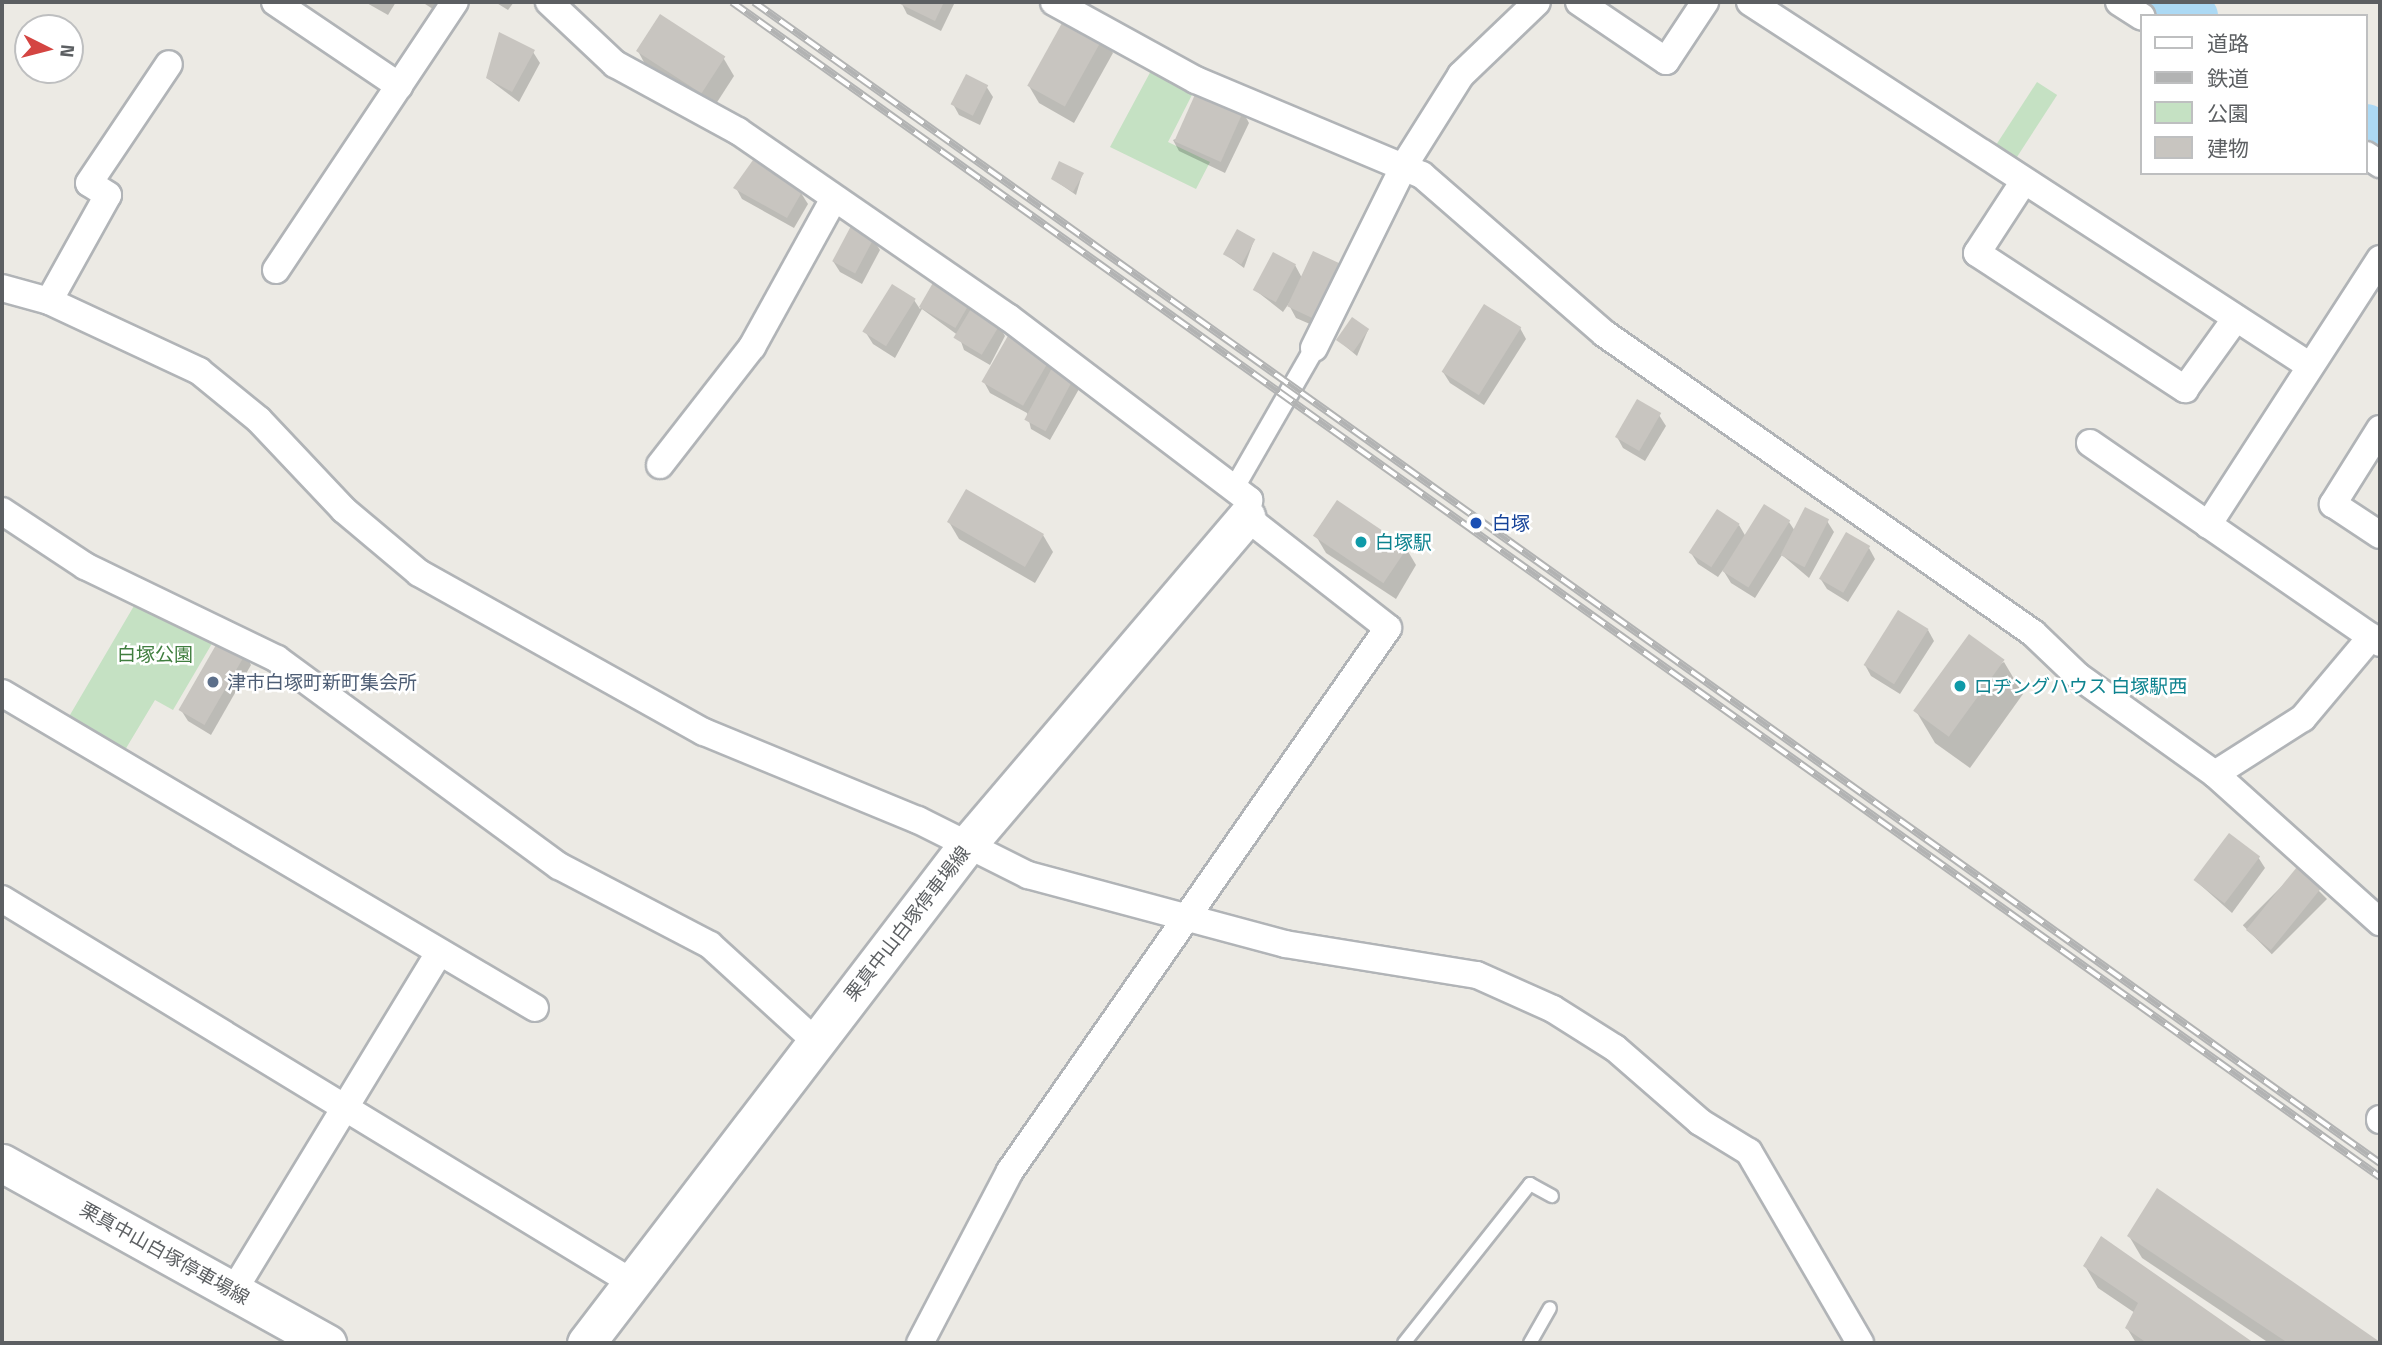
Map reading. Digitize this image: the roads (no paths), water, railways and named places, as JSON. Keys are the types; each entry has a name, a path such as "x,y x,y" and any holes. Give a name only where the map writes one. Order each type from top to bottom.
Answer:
{"main road":[{"name":"栗真中山白塚停車場線","path":"586,1343 967,845 1240,502"},
{"name":"栗真中山白塚停車場線","path":"2,1164 327,1343"}],"street":[{"path":"275,2 400,86"},
{"path":"276,270 455,2"},
{"path":"549,2 615,64 707,111 833,200 1008,317 1240,502 1388,628 1010,1171 920,1343"},
{"path":"1054,2 1195,80 1405,164 1605,334 2033,633 2078,676 2215,774 2380,922"},
{"path":"1240,502 1405,164 1461,75 1537,2"},
{"path":"1579,2 1666,61 1705,2"},
{"path":"1750,2 2310,366"},
{"path":"2119,2 2140,15"},
{"path":"49,301 108,195 89,183 169,64"},
{"path":"2024,181 1977,253 2185,389 2235,318"},
{"path":"660,465 752,347 833,200"},
{"path":"2208,525 2380,259"},
{"path":"2,288 49,301 199,371 259,420 362,526 454,596 704,732 967,845 1028,875 1285,944 1499,982 1615,1048 1700,1122 1749,1152 1860,1343"},
{"path":"2380,429 2333,504 2380,535"},
{"path":"2090,443 2376,640 2303,718 2215,774"},
{"path":"2,511 85,566 277,659 559,866 710,945 815,1041"},
{"path":"2,693 438,954 535,1008"},
{"path":"2,899 633,1283"},
{"path":"234,1290 438,954"}],"lane":[{"path":"1404,1343 1530,1184 1552,1196"},
{"path":"1530,1343 1550,1308"}],"waterway":[{"path":"2172,2 2191,14"},
{"path":"2368,128 2380,136"}],"railway":[{"path":"732,2 2380,1177"},
{"path":"754,2 2380,1163"}],"place":[{"name":"白塚","path":"1476,523"},
{"name":"白塚駅","path":"1361,542"},
{"name":"津市白塚町新町集会所","path":"213,682"},
{"name":"ロヂングハウス 白塚駅西","path":"1960,686"}],"park label":[{"name":"白塚公園","path":"155,654"}]}
